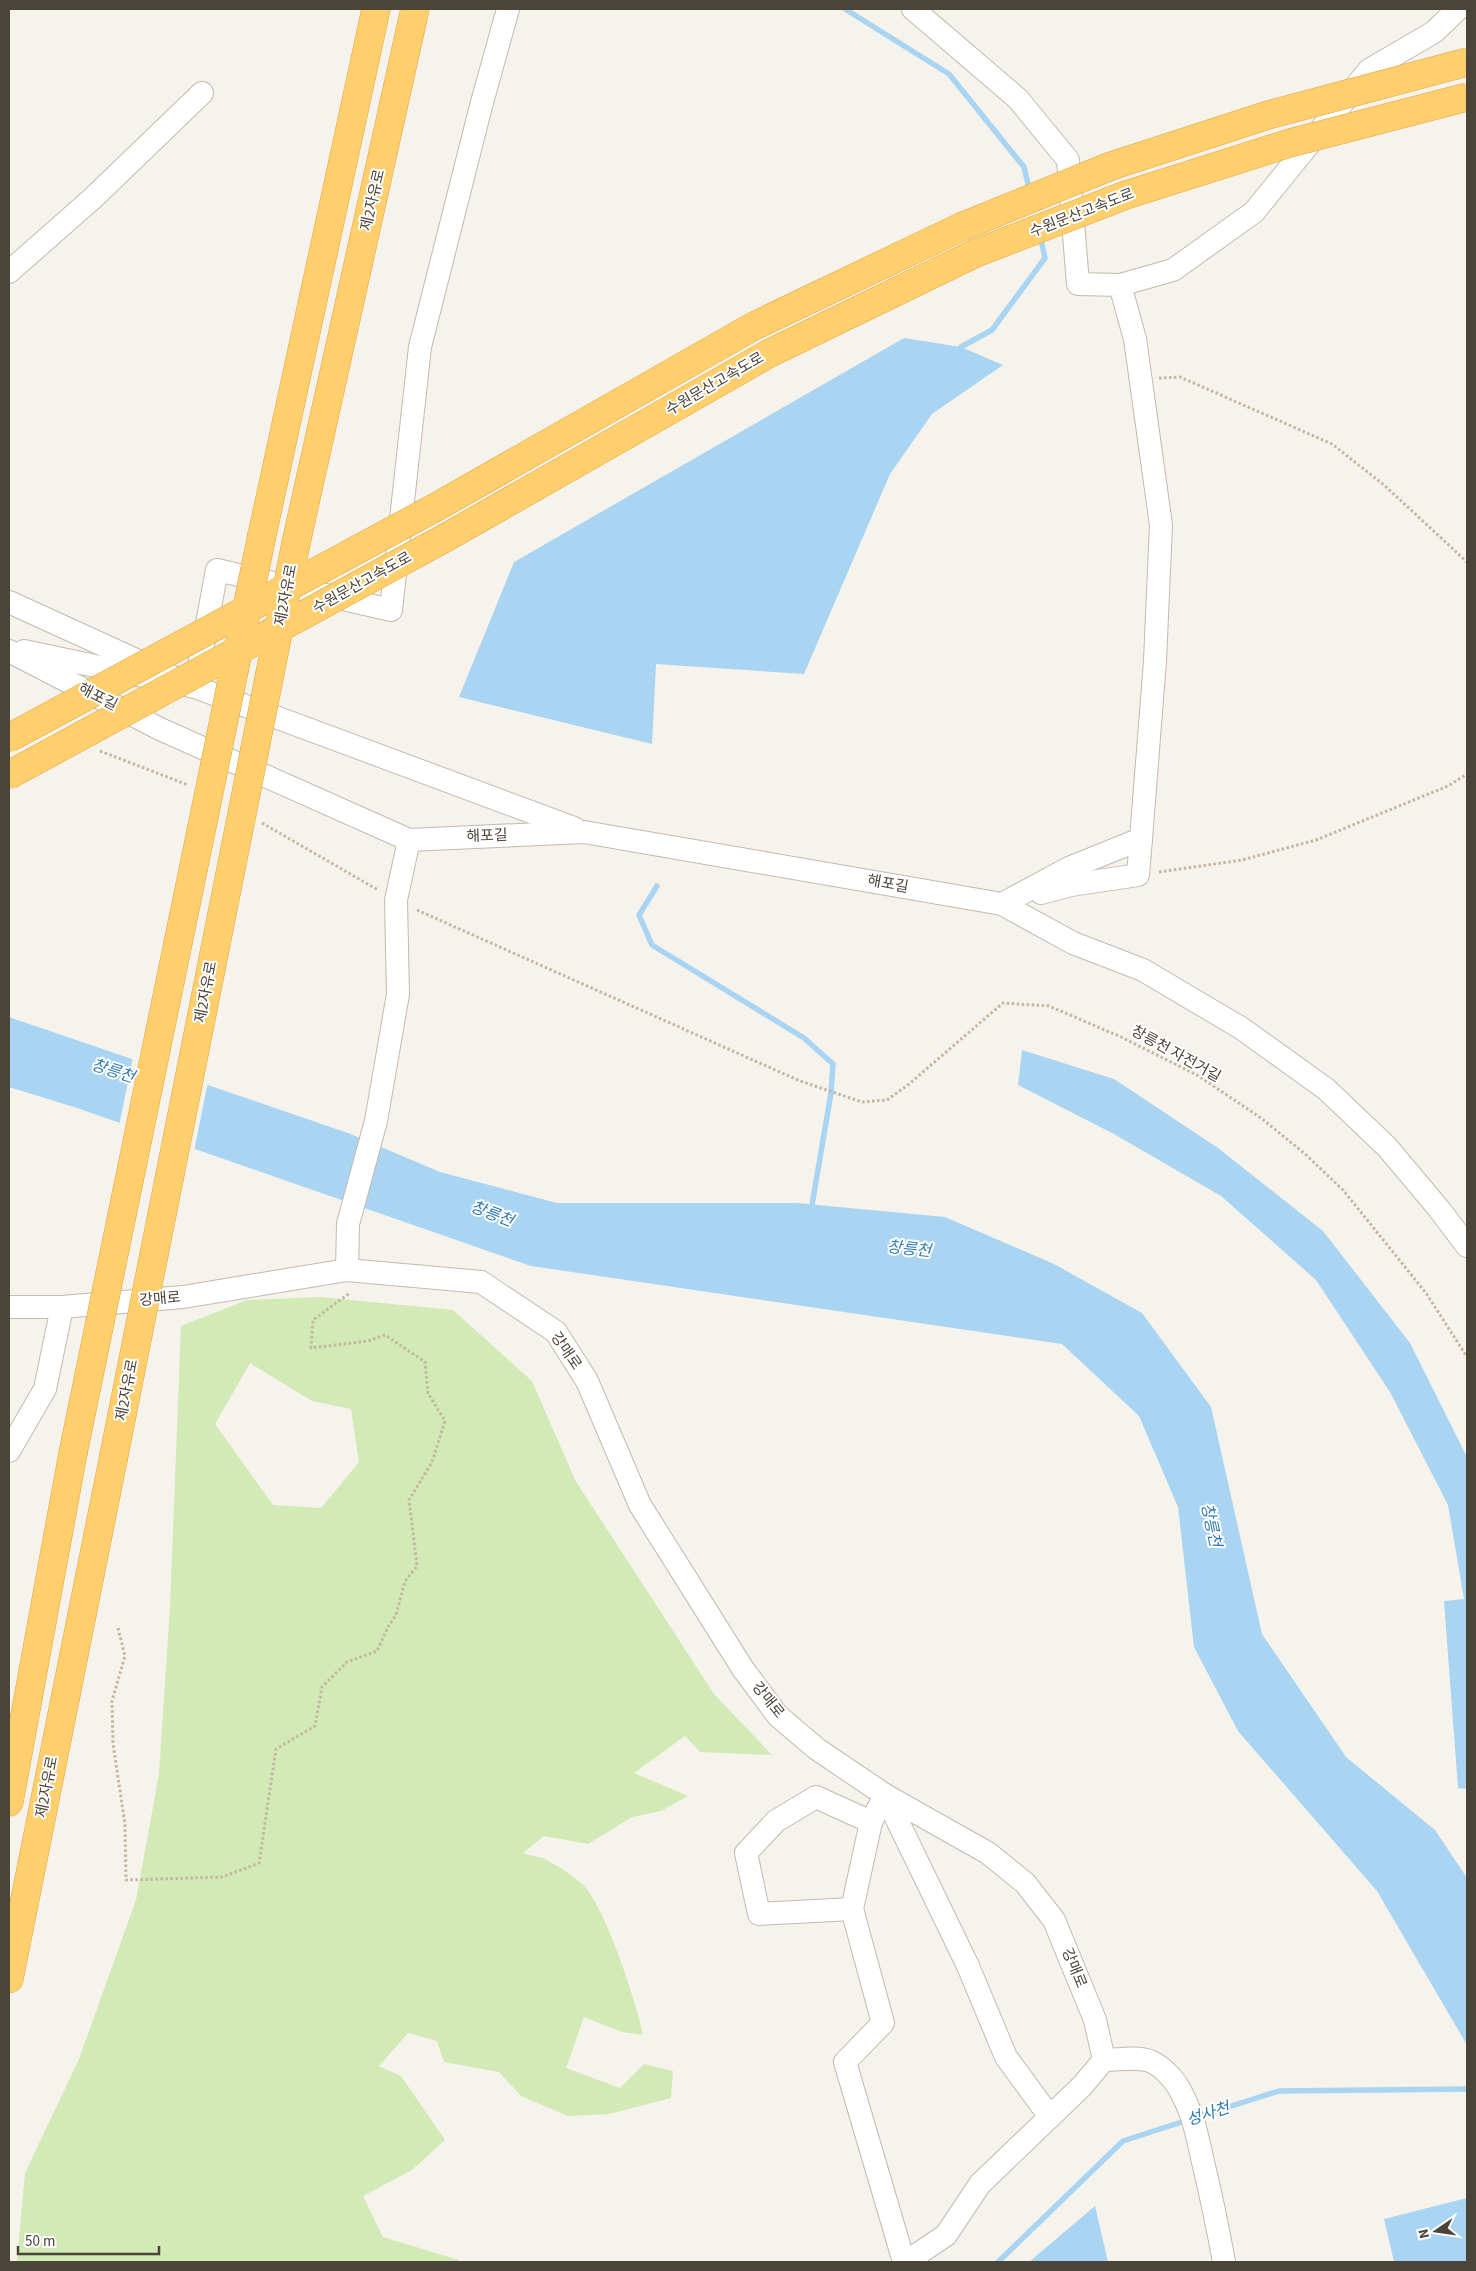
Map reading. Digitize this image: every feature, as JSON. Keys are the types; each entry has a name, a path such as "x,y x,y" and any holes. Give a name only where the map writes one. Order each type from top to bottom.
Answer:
{"highway":[{"path":"9,1802 73,1453 262,535 376,9"},
{"name":"제2자유로","path":"9,1979 296,543 416,9"},
{"name":"수원문산고속도로","path":"9,738 438,506 754,326 961,227 1130,160 1268,115 1467,62"},
{"name":"수원문산고속도로","path":"9,775 445,538 770,353 976,253 1126,195 1254,154 1300,140 1467,97"}],"street":[{"path":"195,686 217,570 391,610 420,347 480,106 508,9"},
{"path":"913,9 1018,99 1068,160 1078,284 1120,285 1173,270 1254,212 1369,70 1434,32 1458,9"},
{"path":"9,272 93,198 202,93"},
{"path":"1002,904 1071,885 1138,875 1155,661 1160,525 1136,339 1120,285"},
{"path":"9,602 195,686 584,832"},
{"path":"9,647 195,686"},
{"name":"해포길","path":"9,651 160,729 409,840 584,832 1002,904"},
{"path":"347,1270 348,1224 376,1121 398,994 396,900 409,840"},
{"path":"1002,904 1069,868 1141,840"},
{"path":"1002,904 1073,943 1144,970 1241,1028 1326,1089 1386,1147 1439,1209 1467,1246"},
{"name":"강매로","path":"9,1307 62,1307 183,1297 347,1270 480,1282 556,1332 587,1381 640,1505 743,1669 778,1716 817,1749 885,1795 988,1853 1025,1883 1054,1920 1095,2020 1104,2060"},
{"path":"9,1451 45,1389 62,1307"},
{"path":"885,1795 871,1822 852,1909 883,2023 845,2062 905,2262 946,2235 980,2184 1082,2086 1104,2060 1136,2059 1149,2061 1173,2080 1191,2112 1224,2262"},
{"path":"885,1795 968,1966 1006,2058 1050,2117"},
{"path":"852,1909 759,1914 746,1853 776,1821 816,1797 871,1822"}],"path":[{"path":"1142,379 1180,377 1332,444 1384,486 1467,562"},
{"path":"1138,875 1242,860 1316,840 1448,786 1467,774"},
{"name":"창릉천 자전거길","path":"800,1082 862,1102 887,1100 909,1084 1003,1003 1049,1006 1121,1037 1197,1075 1261,1118 1290,1141 1343,1190 1390,1247 1426,1293 1467,1357"},
{"path":"118,1628 125,1656 112,1701 113,1744 125,1824 126,1880 222,1877 259,1863 276,1749 315,1726 322,1687 347,1662 377,1651 388,1626 396,1615 405,1581 416,1566 409,1500 432,1462 444,1421 428,1393 426,1362 385,1336 368,1341 311,1348 313,1320 350,1293"}],"green space":[{"path":"321,1297 453,1310 532,1381 575,1480 714,1694 772,1755 700,1752 685,1736 634,1773 688,1796 661,1811 632,1817 588,1844 544,1836 523,1853 542,1858 554,1864 581,1883 590,1894 600,1910 618,1954 640,2020 643,2035 622,2032 584,2017 566,2068 620,2088 644,2064 673,2071 671,2098 609,2114 568,2116 521,2096 499,2072 444,2062 437,2041 408,2033 379,2066 401,2076 445,2140 412,2170 363,2196 383,2237 459,2260 459,2262 17,2262 25,2173 79,2059 136,1900 159,1774 170,1607 181,1326 247,1300","holes":["250,1363 312,1401 351,1409 359,1462 321,1508 273,1505 215,1424"]}],"water":[{"path":"904,338 961,347 1003,365 932,414 890,474 804,674 656,664 652,744 459,697 514,562"},
{"name":"창릉천","path":"9,1017 348,1133 440,1172 557,1203 797,1203 945,1217 1054,1264 1142,1313 1211,1407 1262,1634 1346,1757 1435,1830 1467,1878 1467,2045 1377,1891 1238,1731 1194,1647 1178,1507 1139,1416 1062,1344 531,1266 77,1108 9,1087"},
{"path":"1022,1050 1114,1079 1218,1148 1323,1231 1410,1343 1467,1457 1467,1789 1458,1788 1444,1601 1464,1599 1448,1505 1390,1392 1316,1280 1221,1196 1114,1134 1018,1085"},
{"path":"1467,2198 1467,2262 1394,2262 1384,2219"},
{"path":"1095,2206 1108,2262 1029,2262"}],"pier":[{"path":"133,1057 208,1082 194,1151 119,1126"}],"waterway":[{"path":"845,9 949,74 1024,167 1030,192"},
{"path":"961,347 992,330 1045,258 1040,235"},
{"path":"657,886 639,915 652,945 804,1038 833,1064 831,1093 811,1211"},
{"name":"성사천","path":"1197,2117 1279,2091 1467,2089"},
{"name":"성사천","path":"998,2262 1123,2141 1188,2120"}]}
